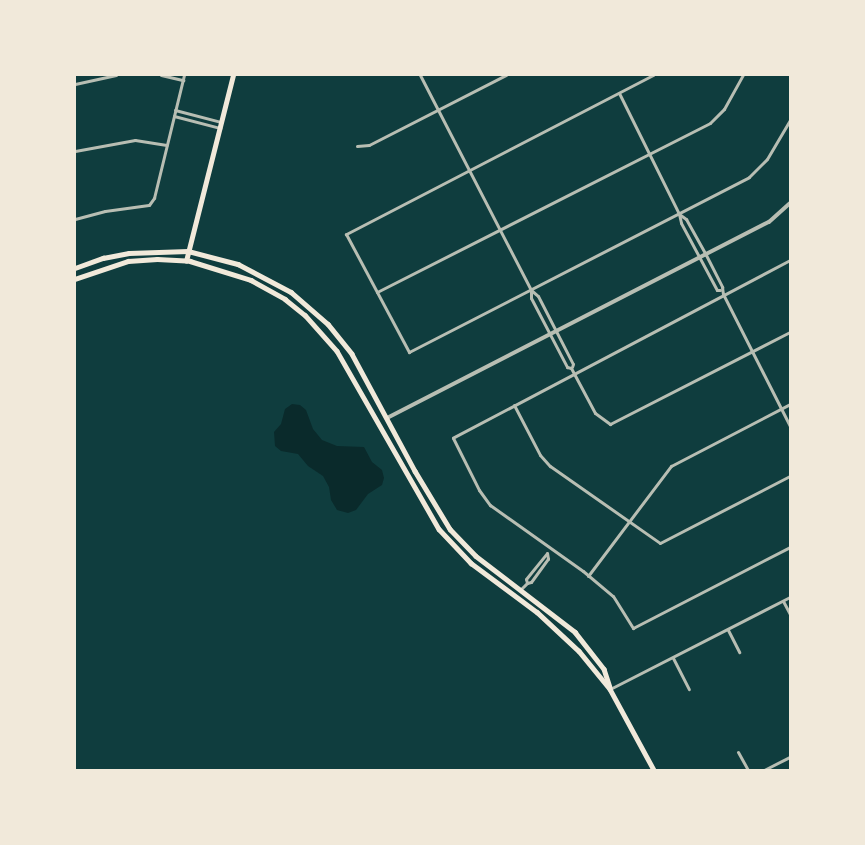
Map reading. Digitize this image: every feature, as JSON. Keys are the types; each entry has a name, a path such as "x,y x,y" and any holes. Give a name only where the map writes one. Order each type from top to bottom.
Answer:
{"main road":[{"path":"186,261 233,75"},
{"path":"75,268 103,258 129,253 188,251 238,264 281,286 314,310 352,354 431,500 450,529 476,556 575,632 604,669 610,689"},
{"path":"75,279 128,261 157,259 186,261 251,280 285,299 305,315 337,351 439,529 471,563 556,628 579,651 610,689 654,770"}],"street":[{"path":"75,84 116,75"},
{"path":"161,75 183,80"},
{"path":"75,219 105,211 149,205 154,198 184,75"},
{"path":"420,75 531,290 538,296 595,413 610,424 790,332"},
{"path":"357,146 369,146 506,75"},
{"path":"653,75 346,234 409,352 740,183 757,170 790,120"},
{"path":"377,292 710,123 724,109 743,75"},
{"path":"619,93 679,214 681,223 717,290 721,290"},
{"path":"175,110 221,122"},
{"path":"174,116 220,128"},
{"path":"75,151 135,140 167,145"},
{"path":"387,418 769,222 790,203"},
{"path":"679,214 686,219 706,255 722,287 721,290 790,426"},
{"path":"790,260 453,438 479,490 490,505 613,596 633,628 790,547"},
{"path":"531,290 531,298 549,334 567,367 572,368"},
{"path":"588,576 671,466 790,404"},
{"path":"514,405 540,456 660,543 790,476"},
{"path":"521,589 527,582 531,582 548,559 547,553 551,549"},
{"path":"610,689 790,597"},
{"path":"783,601 790,614"},
{"path":"728,630 739,652"},
{"path":"673,658 689,689"},
{"path":"738,752 748,770"},
{"path":"764,770 790,757"}],"water":[{"path":"292,404 300,405 306,410 313,429 322,440 337,446 364,447 372,462 382,470 384,478 382,485 368,494 356,510 348,513 337,510 323,476 308,466 298,454 281,451 275,446 274,432 281,424 285,409"}]}
